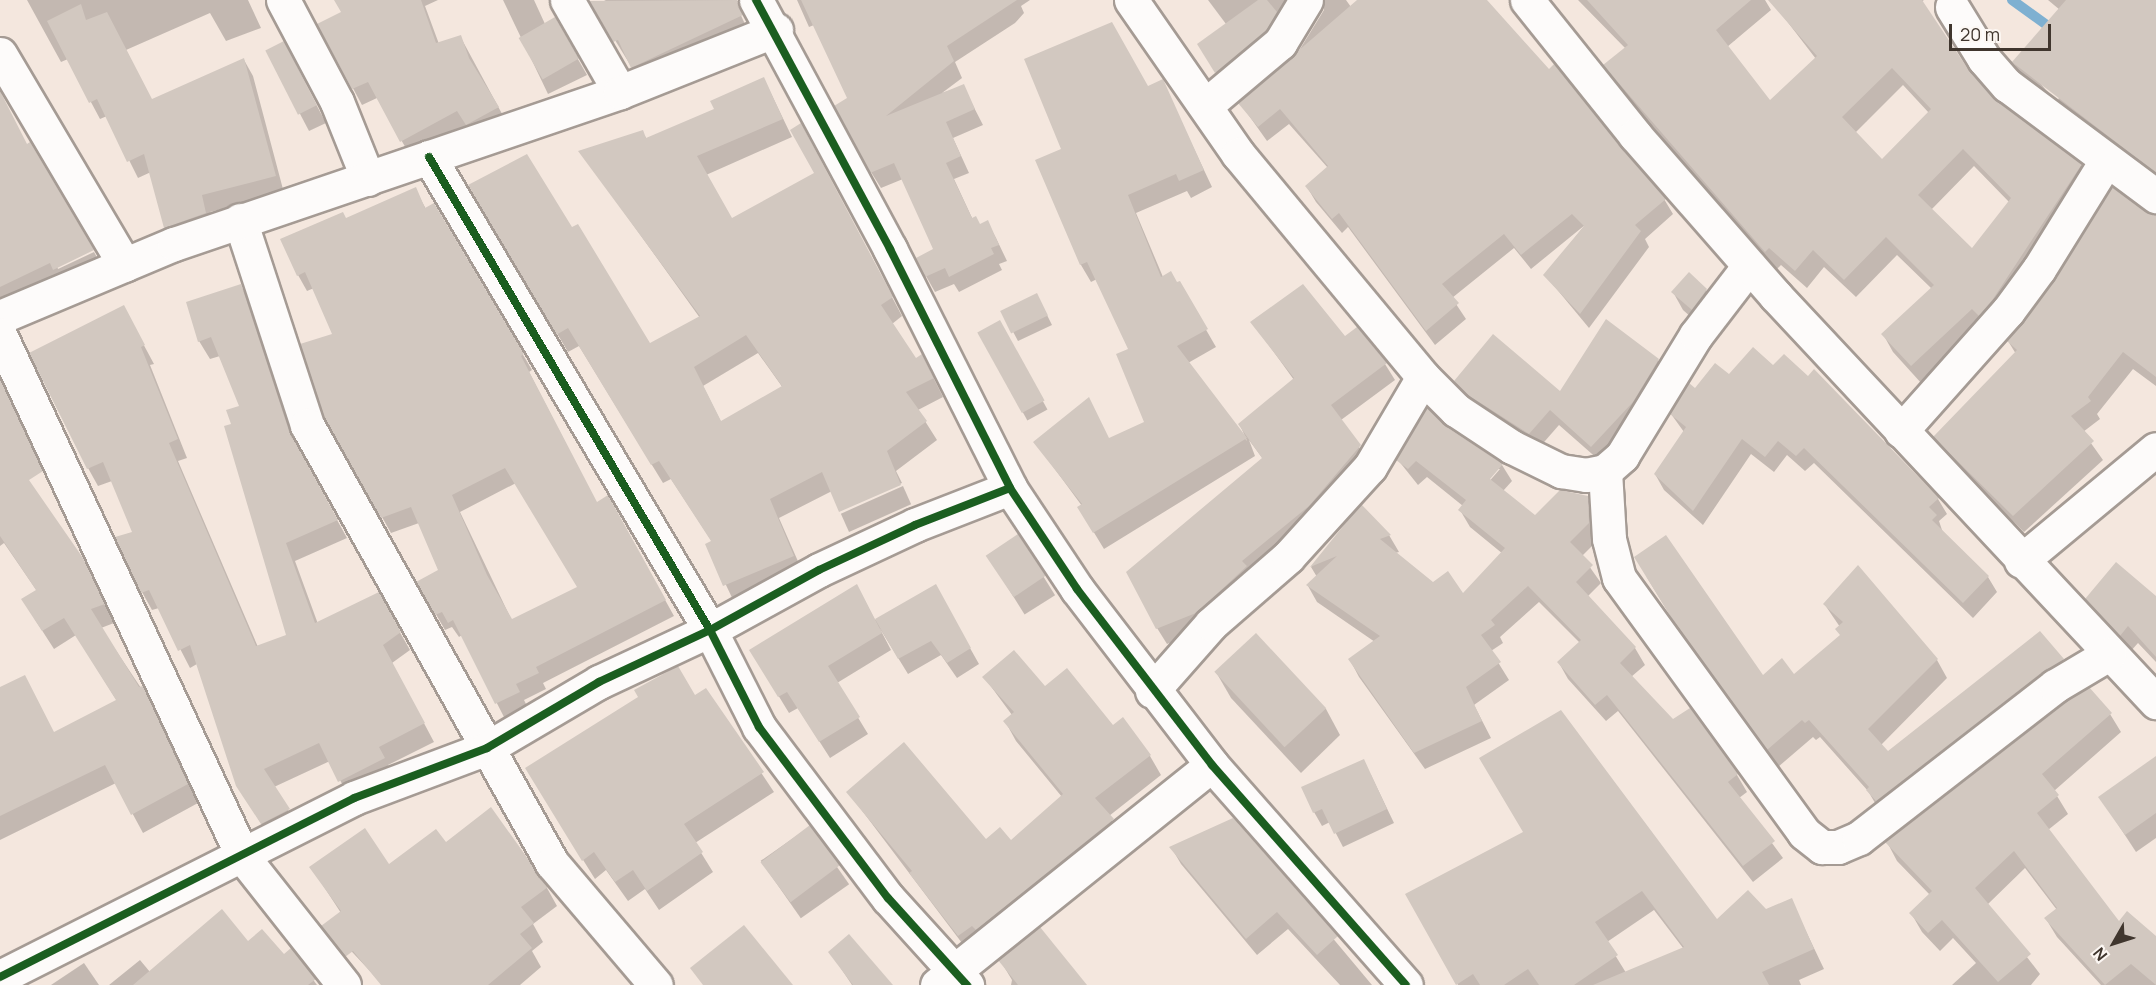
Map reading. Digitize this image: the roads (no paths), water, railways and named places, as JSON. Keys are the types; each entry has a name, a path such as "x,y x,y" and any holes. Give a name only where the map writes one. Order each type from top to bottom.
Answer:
{"street":[{"path":"284,0 338,102 368,179"},
{"path":"567,0 620,92"},
{"path":"756,0 776,30 1010,488 1077,590 1152,691 1212,765 1406,985"},
{"path":"1131,0 1238,154 1316,253 1376,317 1423,377 1456,410 1512,447 1561,471 1586,475 1605,471 1641,431 1696,335 1749,266"},
{"path":"1206,105 1280,43 1306,0"},
{"path":"1527,0 1635,135 1749,266 2021,561 2156,702"},
{"path":"1952,7 1977,50 2007,85 2106,161 2156,196"},
{"path":"0,317 240,220 368,179 620,92 776,30"},
{"path":"0,54 125,265"},
{"path":"429,157 710,630 759,727 952,980 1212,765"},
{"path":"1901,431 2008,311 2039,269 2106,161"},
{"path":"240,220 307,425 552,863 656,985"},
{"path":"0,335 243,857 344,985"},
{"path":"1152,691 1211,624 1288,557 1370,467 1423,377"},
{"path":"2021,561 2156,449"},
{"path":"1605,471 1609,539 1619,578 1804,833 1822,847 1838,847 1859,838 2055,686 2109,654"},
{"path":"7,972 243,857 354,798 487,748 599,682 710,630 819,570 1010,488"}],"waterway":[{"path":"2012,0 2055,31"}]}
